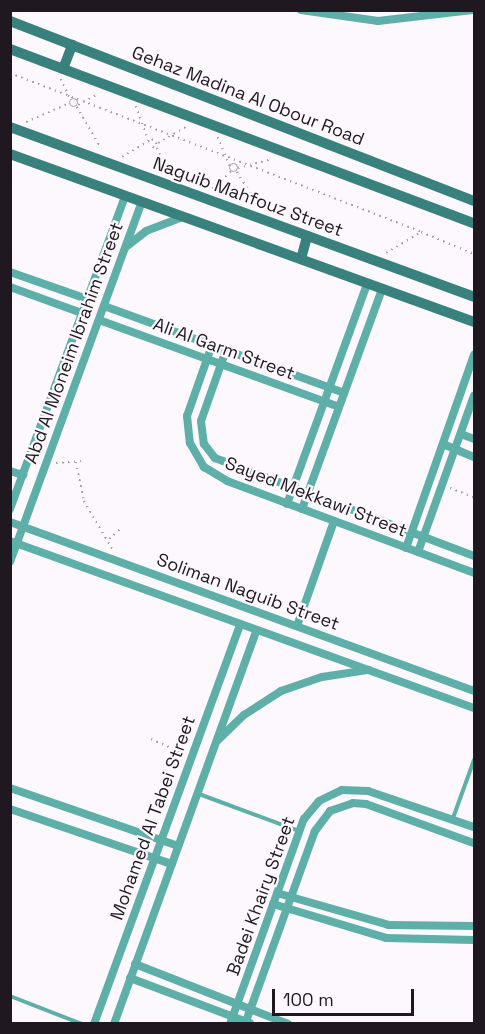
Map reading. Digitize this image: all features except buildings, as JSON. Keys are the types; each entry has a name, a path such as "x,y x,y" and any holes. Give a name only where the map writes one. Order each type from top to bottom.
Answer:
{"main road":[{"name":"Gehaz Madina Al Obour Road","path":"10,21 474,201"},
{"path":"59,68 72,45"},
{"path":"10,49 474,223"},
{"name":"Naguib Mahfouz Street","path":"11,127 474,297"},
{"path":"10,154 474,322"},
{"path":"426,205 434,185"},
{"path":"301,260 307,236"}],"street":[{"path":"301,10 378,21 472,10"},
{"name":"Abd Al Moneim Ibrahim Street","path":"10,509 125,196"},
{"name":"Abd Al Moneim Ibrahim Street","path":"10,562 14,542 23,526 142,202"},
{"path":"125,247 146,231 183,217"},
{"path":"10,272 87,299"},
{"path":"287,504 367,284"},
{"path":"10,287 82,313"},
{"path":"302,509 382,289"},
{"name":"Ali Al Garm Street","path":"104,306 344,393"},
{"name":"Ali Al Garm Street","path":"99,320 339,407"},
{"name":"Sayed Mekkawi Street","path":"212,345 187,416 187,430 195,456 214,475 474,573"},
{"name":"Sayed Mekkawi Street","path":"226,350 201,422 204,444 222,462 474,556"},
{"path":"406,548 474,355"},
{"path":"418,552 474,396"},
{"path":"461,434 474,439"},
{"path":"443,444 474,457"},
{"path":"10,471 23,475"},
{"path":"297,626 334,521"},
{"name":"Soliman Naguib Street","path":"10,522 474,691"},
{"path":"379,538 384,523"},
{"name":"Soliman Naguib Street","path":"14,542 474,708"},
{"path":"446,563 451,548"},
{"path":"231,620 236,604"},
{"name":"Mohamed Al Tabei Street","path":"94,1023 240,624"},
{"name":"Mohamed Al Tabei Street","path":"114,1023 257,630"},
{"path":"216,741 244,715 281,691 322,677 369,670"},
{"path":"10,788 178,846"},
{"name":"Badei Khairy Street","path":"231,1020 299,832 314,805 342,790 381,794 474,827"},
{"name":"Badei Khairy Street","path":"247,1023 291,897 321,820 341,805 366,804 474,843"},
{"path":"10,809 172,864"},
{"path":"277,893 388,925 474,926"},
{"path":"273,904 386,938 474,940"},
{"path":"135,964 288,1023"},
{"path":"130,978 231,1020 247,1023"}],"lane":[{"path":"453,819 474,760"},
{"path":"197,794 299,832"},
{"path":"10,996 82,1023"}],"path":[{"path":"59,68 71,100 69,104"},
{"path":"10,73 87,100 252,164 474,254"},
{"path":"11,127 69,104 77,106 112,87"},
{"path":"132,95 149,143 156,147 177,188"},
{"path":"71,100 75,99 109,163 155,140 158,143"},
{"path":"156,147 158,143 199,120"},
{"path":"213,126 231,171"},
{"path":"238,168 288,154"},
{"path":"230,167 234,164 238,168"},
{"path":"238,168 237,172 268,222"},
{"path":"231,171 237,172"},
{"path":"203,198 231,171"},
{"path":"376,261 421,232"},
{"path":"46,464 83,461"},
{"path":"76,462 84,501 109,540 115,560"},
{"path":"442,486 474,497"},
{"path":"109,540 120,529"},
{"path":"151,739 192,757"}]}
